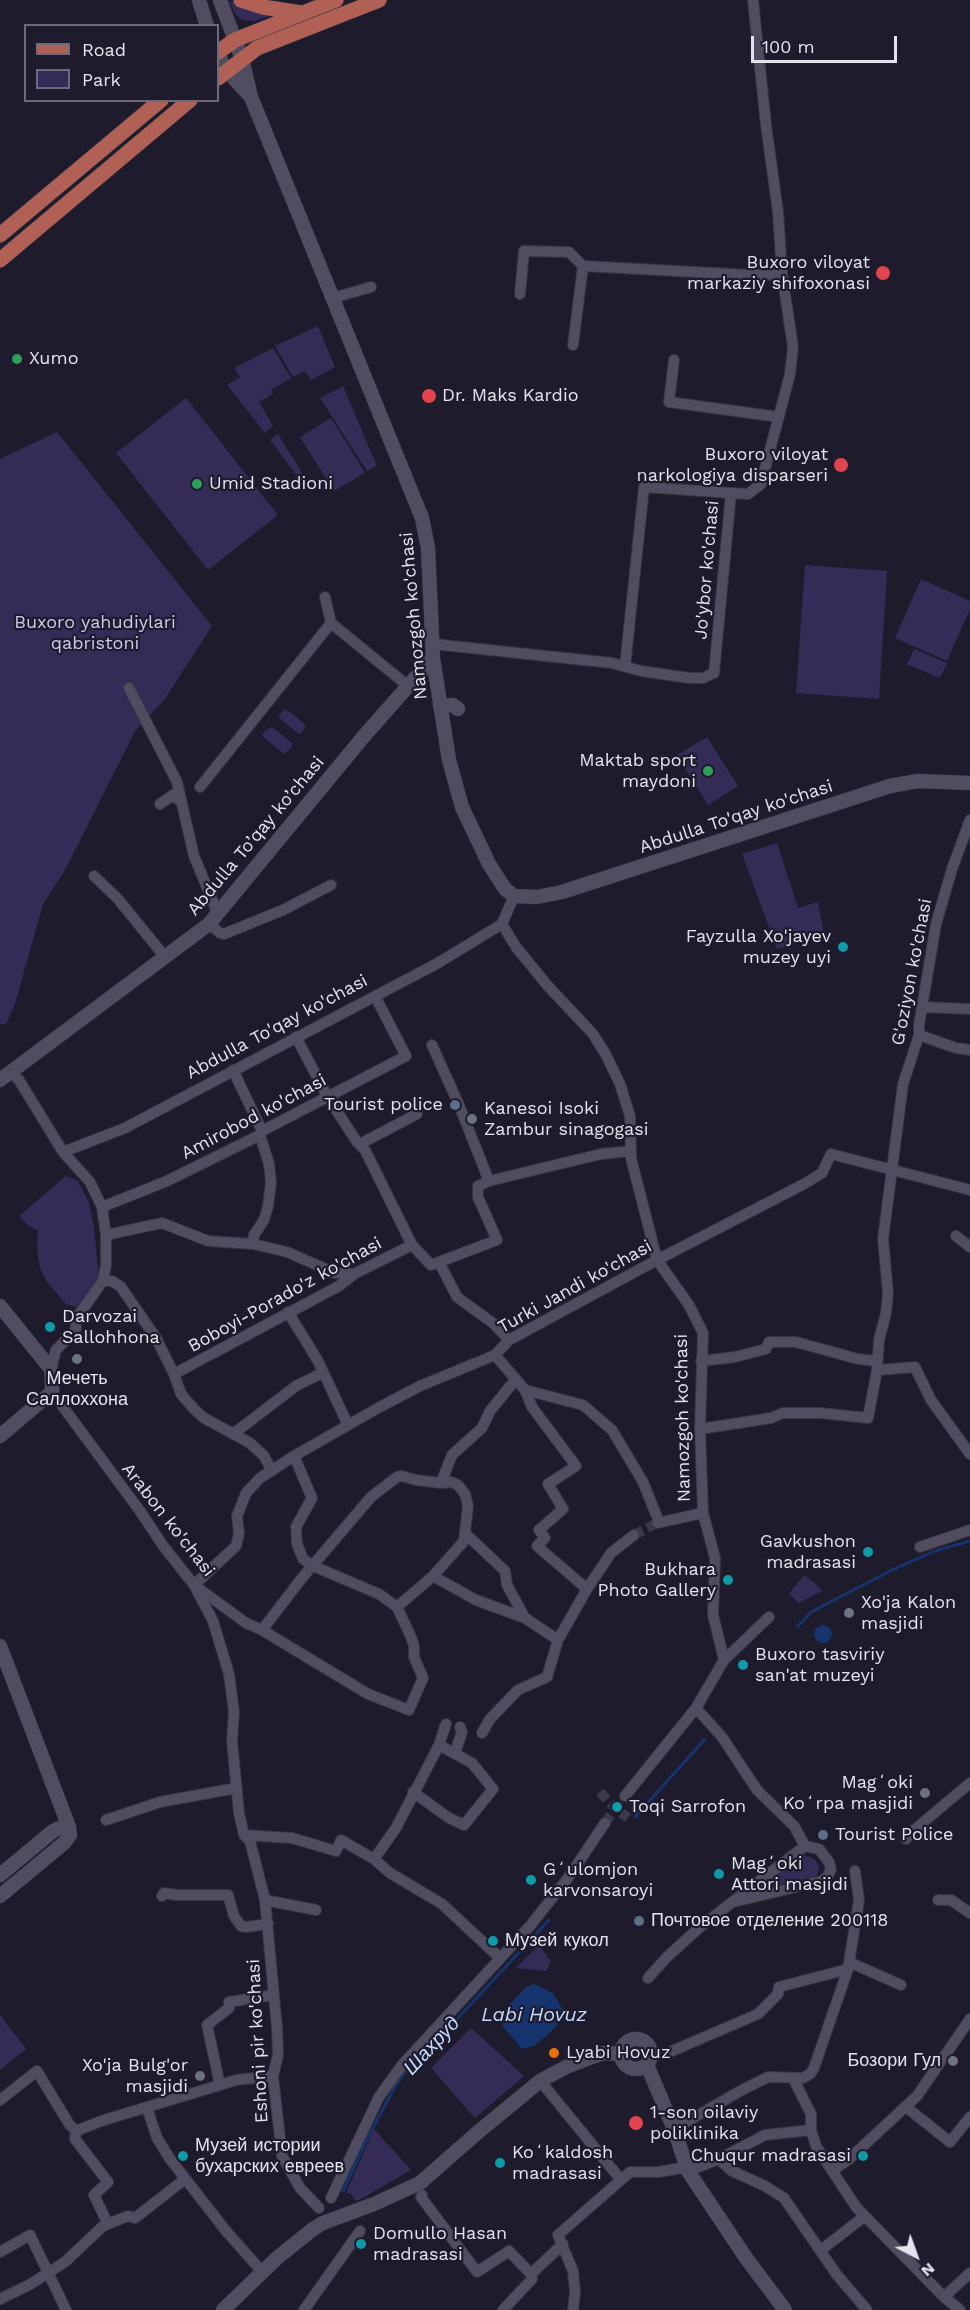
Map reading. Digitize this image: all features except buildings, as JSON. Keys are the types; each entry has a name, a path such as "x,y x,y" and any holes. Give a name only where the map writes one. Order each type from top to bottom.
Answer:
{"main road":[{"path":"241,0 263,7 300,13"},
{"path":"219,52 235,40 336,0"},
{"path":"222,74 257,48 379,0"},
{"path":"0,235 159,102"},
{"path":"0,260 188,102"}],"street":[{"path":"199,0 206,24"},
{"name":"Namozgoh ko'chasi","path":"220,0 226,21 243,59 251,97 422,518 428,548 433,651 449,760 462,807 497,879 514,896"},
{"name":"Jo'ybor ko'chasi","path":"433,651 625,666 641,671 689,678 704,678 714,673 731,493 748,494 761,484 790,374 793,347 783,274 778,212 765,125 753,0"},
{"name":"Namozgoh ko'chasi","path":"219,58 222,74 251,97"},
{"path":"520,294 524,251 569,252 583,266 751,275 783,274"},
{"path":"573,345 583,266"},
{"path":"333,298 371,287"},
{"path":"674,360 669,402 779,417"},
{"path":"625,666 644,487 731,493"},
{"path":"325,597 331,623 408,686"},
{"path":"200,787 331,623"},
{"name":"Abdulla To’qay ko’chasi","path":"5,1076 214,919 408,686 433,651"},
{"path":"129,688 176,779 194,856 220,933 227,933 283,910 332,885"},
{"path":"440,706 453,705 458,709"},
{"name":"Abdulla To'qay ko'chasi","path":"514,896 537,897 562,892 890,786 918,781 970,783"},
{"path":"160,804 173,795 181,802"},
{"name":"G'oziyon ko'chasi","path":"700,1429 771,1418 783,1413 820,1413 868,1418 879,1340 886,1314 888,1293 883,1239 903,1084 919,1035 936,924 970,819"},
{"path":"94,876 118,899 165,957"},
{"path":"502,924 514,896"},
{"name":"Namozgoh ko'chasi","path":"502,924 516,947 546,985 593,1034 605,1053 620,1084 630,1116 631,1151 657,1260 689,1305 703,1333 700,1429 703,1513 715,1558 713,1615 724,1660"},
{"name":"Abdulla To'qay ko'chasi","path":"63,1152 124,1128 438,963 502,924"},
{"name":"Amirobod ko'chasi","path":"102,1207 167,1181 406,1056 375,996"},
{"path":"923,1007 970,1009"},
{"path":"919,1035 956,1048 970,1050"},
{"path":"296,1037 327,1096 360,1144 412,1245 431,1265 497,1240 476,1191 478,1186 489,1181 601,1154 631,1151"},
{"path":"432,1045 489,1181"},
{"path":"233,1070 261,1133 269,1164 271,1182 268,1206 264,1220 254,1235 253,1244"},
{"path":"0,1436 52,1392 51,1369 56,1350 75,1332 75,1320 103,1281 106,1265 106,1235 102,1207 90,1182 63,1152 19,1080 5,1076"},
{"path":"360,1144 417,1114"},
{"name":"Turki Jandi ko'chasi","path":"194,1585 236,1546 239,1533 237,1516 246,1493 260,1478 294,1456 420,1386 495,1355 509,1340 804,1184 822,1173 831,1154 892,1170"},
{"path":"892,1170 970,1190"},
{"path":"106,1235 162,1223 208,1240 253,1244 287,1252 335,1273 354,1274"},
{"path":"956,1236 970,1247"},
{"name":"Boboyi-Porado'z ko'chasi","path":"174,1374 339,1286 354,1274 412,1245"},
{"path":"439,1262 457,1297 494,1324 509,1340"},
{"path":"103,1281 112,1281 121,1287 156,1338 181,1394 194,1409 204,1418 250,1443 264,1456 272,1471"},
{"path":"0,1306 51,1369"},
{"path":"288,1312 318,1361 348,1425"},
{"path":"701,1361 735,1357 766,1349 769,1342 796,1342 877,1365 915,1368 931,1400 970,1454"},
{"path":"495,1355 525,1390 532,1407 576,1466 548,1484 563,1509 539,1530 545,1538 537,1546 587,1589"},
{"path":"234,1434 296,1386 322,1373"},
{"path":"441,1483 452,1455 482,1428 490,1411 516,1379"},
{"path":"525,1390 583,1405 612,1430 643,1482 658,1523 703,1513"},
{"name":"Arabon ko'chasi","path":"52,1392 194,1585 246,1623 262,1630 368,1694 409,1710 423,1678 414,1657 411,1637 397,1607"},
{"path":"262,1630 313,1566 371,1497 397,1477 441,1483 451,1482 458,1485 465,1494 468,1506 466,1534 464,1541 433,1576 397,1607 379,1594 313,1566 303,1559 297,1544 296,1527 312,1498 294,1456"},
{"path":"920,1547 970,1530"},
{"path":"466,1534 505,1571 507,1584 525,1618"},
{"path":"482,1733 490,1719 518,1690 546,1677 558,1640 587,1589 611,1553 634,1535"},
{"path":"433,1576 476,1600 525,1618 558,1640"},
{"name":"Eshoni pir ko'chasi","path":"194,1585 213,1621 229,1674 234,1712 232,1742 239,1813 244,1835 250,1841 265,1900 278,2055 273,2076 282,2156 300,2188 319,2208"},
{"path":"625,1796 696,1708 724,1660 769,1617"},
{"path":"0,1646 69,1827 70,1835 64,1843 0,1896"},
{"path":"696,1708 722,1737 757,1790 794,1826 805,1846 819,1849 829,1862 831,1870 822,1881 733,1902"},
{"path":"374,1859 396,1828 412,1792 439,1745 446,1724"},
{"path":"455,1753 462,1732 460,1727"},
{"path":"412,1792 449,1818 464,1824 493,1789 472,1763 439,1745"},
{"path":"906,1839 970,1783"},
{"path":"106,1820 160,1802 237,1788"},
{"path":"331,2198 380,2097 402,2065 530,1926 568,1878 605,1823"},
{"path":"0,1875 53,1831 66,1825 69,1827"},
{"path":"244,1835 292,1838 336,1851 341,1840 442,1904 500,1958"},
{"path":"648,1978 680,1945 805,1846"},
{"path":"674,2129 768,2077 803,2078 814,2068 848,1966 859,1900 855,1871"},
{"path":"162,1896 164,1893 228,1895 234,1916 241,1926 268,1924"},
{"path":"265,1900 316,1910"},
{"path":"938,1900 951,1900 970,1913"},
{"path":"672,2051 758,2014 778,1994 779,1987 848,1966 901,1985"},
{"path":"220,2085 207,2025 229,2008 229,2002 273,1995"},
{"path":"833,2170 848,2160 917,2096 970,2019"},
{"path":"636,2038 642,2039 651,2048 652,2054 647,2065 636,2069 630,2068 622,2060 621,2054 625,2042 636,2038"},
{"path":"223,2310 277,2258 313,2229 334,2218 374,2204 420,2183 518,2098 552,2074 589,2058 604,2054 621,2054"},
{"path":"647,2065 674,2129 688,2171 746,2258 785,2310"},
{"path":"0,2100 37,2071 69,2124 76,2131"},
{"path":"76,2131 101,2121 236,2080 273,2076"},
{"path":"793,2078 811,2114 811,2130 820,2153 842,2187 865,2216 944,2297 960,2310"},
{"path":"546,2088 621,2180"},
{"path":"906,2107 950,2142 970,2117"},
{"path":"147,2108 158,2138 185,2179 258,2267"},
{"path":"573,2310 575,2292 573,2271 558,2235 630,2172 659,2172 681,2168 688,2171 719,2159 765,2135 811,2130"},
{"path":"76,2131 75,2139 108,2182 94,2195 108,2224"},
{"path":"719,2159 732,2171 765,2186 784,2198 837,2275 867,2310"},
{"path":"0,2299 65,2262 103,2226 128,2216 135,2218 185,2179"},
{"path":"422,2195 421,2197 477,2272 509,2251 531,2274 532,2279 503,2310"},
{"path":"821,2250 865,2216"},
{"path":"306,2310 360,2231"},
{"path":"0,2252 30,2235 66,2310"},
{"path":"531,2274 563,2244"},
{"path":"944,2297 970,2273"}],"green space":[{"path":"229,1 276,14 255,21 242,20 236,15"},
{"path":"318,326 335,367 311,380 305,371 293,377 275,346"},
{"path":"273,348 291,378 271,390 273,394 259,402 273,426 265,433 227,385 240,377 234,368"},
{"path":"343,386 377,466 367,471 320,398"},
{"name":"Umid Stadioni","path":"186,398 278,515 208,570 116,453"},
{"path":"331,418 365,473 334,491 300,437"},
{"name":"Buxoro yahudiylari qabristoni","path":"57,432 212,626 164,700 135,731 65,870 43,904 15,1004 6,1024 0,1024 0,459"},
{"path":"278,434 302,473 297,476 270,440"},
{"path":"805,565 887,571 879,699 796,693"},
{"path":"921,579 970,601 970,609 947,661 895,638"},
{"path":"914,649 947,663 940,678 907,664"},
{"path":"284,709 306,725 301,734 278,717"},
{"path":"272,727 292,743 292,747 284,754 262,736"},
{"name":"Maktab sport maydoni","path":"707,737 738,786 708,805 677,755"},
{"path":"777,843 798,908 818,902 824,935 777,949 742,854"},
{"path":"66,1176 77,1180 89,1202 99,1278 80,1304 75,1307 66,1304 46,1281 40,1268 37,1249 38,1230 29,1226 19,1216"},
{"path":"804,1575 822,1591 799,1603 789,1594"},
{"path":"801,1855 811,1857 816,1861 819,1868 817,1876 756,1890"},
{"path":"539,1945 551,1962 546,1971 516,1968"},
{"path":"0,2015 26,2049 0,2070"},
{"path":"471,2028 524,2076 475,2118 431,2068"},
{"path":"374,2129 411,2170 359,2200 355,2200 351,2194 346,2193"}],"water":[{"path":"823,1625 829,1628 832,1634 829,1640 823,1643 817,1640 814,1634 817,1628"},
{"name":"Labi Hovuz","path":"534,1984 553,1993 564,2012 562,2019 551,2032 534,2046 522,2049 503,2027 502,2012 526,1987"}],"waterway":[{"path":"798,1626 811,1612 894,1569 935,1551 970,1541"},
{"name":"Шахруд","path":"635,1817 705,1739"},
{"name":"Шахруд","path":"343,2191 368,2137 397,2083 408,2068 549,1920"}],"tunnel":[{"path":"634,1535 657,1523"},
{"path":"600,1792 628,1818"},
{"path":"605,1823 625,1796"}],"place":[{"name":"Buxoro viloyat markaziy shifoxonasi","path":"883,273"},
{"name":"Xumo","path":"17,359"},
{"name":"Dr. Maks Kardio","path":"429,396"},
{"name":"Buxoro viloyat narkologiya disparseri","path":"841,465"},
{"name":"Umid Stadioni","path":"197,484"},
{"name":"Maktab sport maydoni","path":"708,771"},
{"name":"Fayzulla Xo'jayev muzey uyi","path":"843,947"},
{"name":"Tourist police","path":"455,1105"},
{"name":"Kanesoi Isoki Zambur sinagogasi","path":"472,1119"},
{"name":"Darvozai Sallohhona","path":"50,1327"},
{"name":"Мечеть Саллоххона","path":"77,1359"},
{"name":"Gavkushon madrasasi","path":"868,1552"},
{"name":"Bukhara Photo Gallery","path":"728,1580"},
{"name":"Xo'ja Kalon masjidi","path":"849,1613"},
{"name":"Buxoro tasviriy san'at muzeyi","path":"743,1665"},
{"name":"Magʻoki Koʻrpa masjidi","path":"925,1793"},
{"name":"Toqi Sarrofon","path":"617,1807"},
{"name":"Tourist Police","path":"823,1835"},
{"name":"Magʻoki Attori masjidi","path":"719,1874"},
{"name":"Gʻulomjon karvonsaroyi","path":"531,1880"},
{"name":"Почтовое отделение 200118","path":"639,1921"},
{"name":"Музей кукол","path":"493,1941"},
{"name":"Lyabi Hovuz","path":"554,2053"},
{"name":"Бозори Гул","path":"953,2061"},
{"name":"Xo'ja Bulg'or masjidi","path":"200,2076"},
{"name":"1-son oilaviy poliklinika","path":"636,2123"},
{"name":"Музей истории бухарских евреев","path":"183,2156"},
{"name":"Chuqur madrasasi","path":"863,2156"},
{"name":"Koʻkaldosh madrasasi","path":"500,2163"},
{"name":"Domullo Hasan madrasasi","path":"361,2244"}]}
